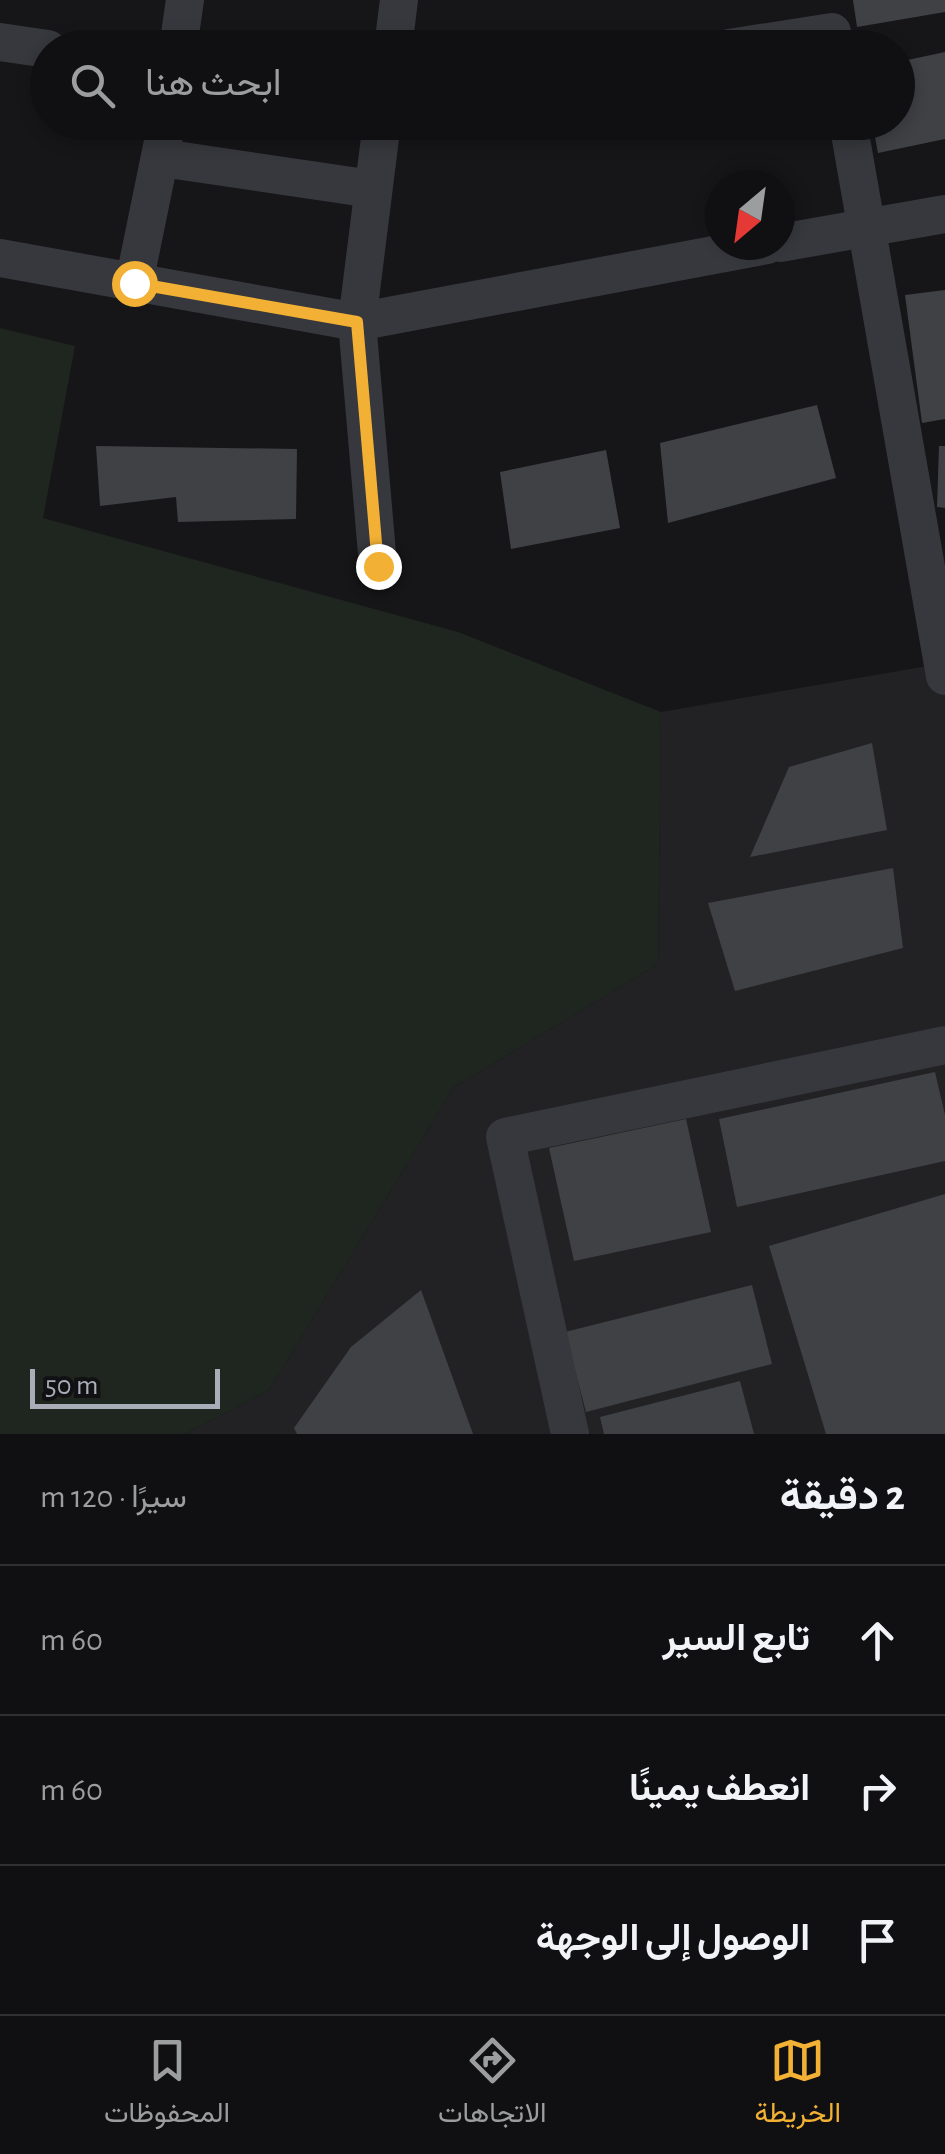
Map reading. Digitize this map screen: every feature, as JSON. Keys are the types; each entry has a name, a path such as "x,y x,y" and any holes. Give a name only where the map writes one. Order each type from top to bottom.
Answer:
{"street":[{"path":"181,30 185,0"},
{"path":"395,30 399,0"},
{"path":"0,42 30,46"},
{"path":"134,283 165,140 372,189"},
{"path":"378,566 357,322 379,140"},
{"path":"851,140 941,632 945,676"},
{"path":"795,239 945,214"},
{"path":"0,258 357,322 705,257"},
{"path":"570,1434 505,1136 945,1045"}],"shaded area":[{"path":"0,328 75,346 43,518 458,632 661,712 658,964 454,1087 269,1390 185,1434 0,1434"},
{"path":"945,663 945,1434 185,1434 269,1390 454,1087 658,964 661,712"}],"building":[{"path":"853,0 945,0 945,12 857,27"},
{"path":"945,52 945,139 878,153 875,140 915,140 915,58"},
{"path":"945,290 945,419 922,423 905,295"},
{"path":"817,405 836,478 668,523 660,443"},
{"path":"96,446 297,449 296,519 178,522 176,497 100,506"},
{"path":"939,446 945,446 945,508 937,507"},
{"path":"606,450 620,528 511,549 500,472"},
{"path":"872,743 887,830 750,857 789,767"},
{"path":"893,868 903,948 735,991 708,903"},
{"path":"935,1072 945,1115 945,1161 737,1207 719,1119"},
{"path":"686,1119 711,1232 574,1261 549,1148"},
{"path":"945,1194 945,1434 826,1434 769,1246"},
{"path":"752,1285 772,1364 586,1412 565,1332"},
{"path":"421,1290 473,1434 297,1434 294,1428 351,1347"},
{"path":"740,1381 754,1434 604,1434 600,1417"}],"route":[{"path":"134,283 357,322 378,566"}]}
